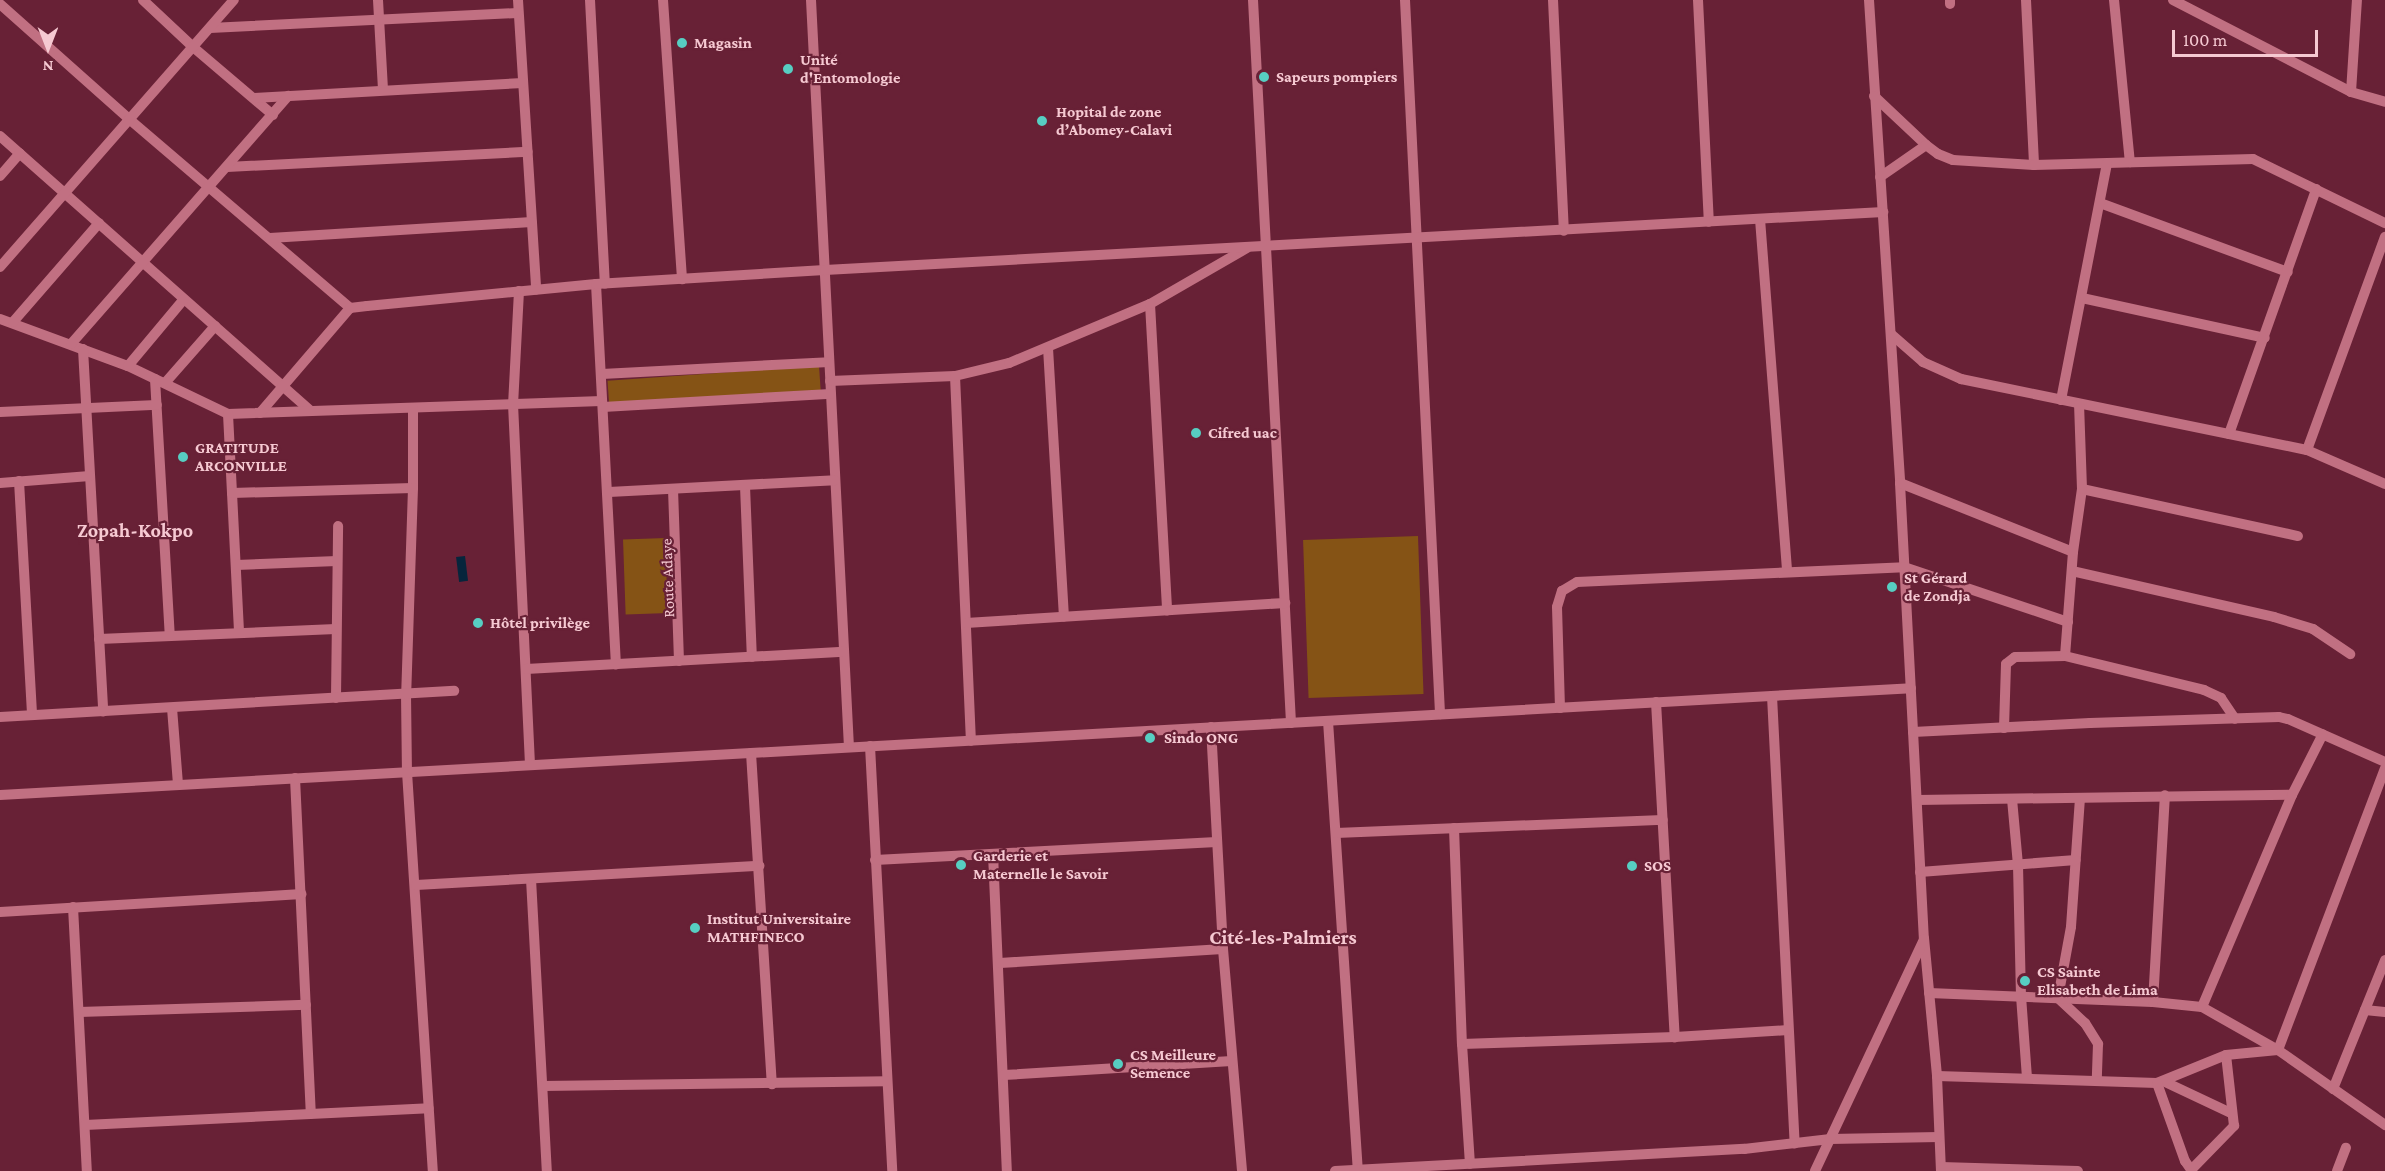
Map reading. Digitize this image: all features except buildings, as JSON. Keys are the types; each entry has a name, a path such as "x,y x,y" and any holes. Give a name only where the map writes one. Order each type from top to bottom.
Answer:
{"street":[{"path":"144,0 193,47 273,115"},
{"path":"0,267 234,0"},
{"path":"378,0 383,90"},
{"path":"518,0 536,289"},
{"path":"590,0 601,284 603,404 616,664"},
{"path":"663,0 682,279"},
{"path":"811,0 849,747"},
{"path":"1253,0 1291,723"},
{"path":"1405,0 1440,714"},
{"path":"1553,0 1564,231"},
{"path":"1698,0 1709,222"},
{"path":"1869,0 1900,483 1924,938 1937,1076 1941,1169 2078,1171"},
{"path":"2026,0 2034,165"},
{"path":"2114,0 2130,162"},
{"path":"2173,0 2351,92 2385,102"},
{"path":"2351,92 2357,0"},
{"path":"0,4 129,120 210,186 350,308"},
{"path":"210,28 519,13"},
{"path":"254,98 523,83"},
{"path":"71,344 288,96"},
{"path":"1874,96 1926,145 1938,154 1953,160 2034,165 2253,159 2385,223"},
{"path":"0,136 311,411"},
{"path":"1880,177 1926,145"},
{"path":"227,167 528,152"},
{"path":"0,176 20,153"},
{"path":"2061,400 2107,163"},
{"path":"2229,434 2265,338 2316,189"},
{"path":"2100,203 2288,272"},
{"path":"260,413 350,308 601,284 1883,212"},
{"path":"1760,219 1786,572"},
{"path":"270,238 532,222"},
{"path":"13,322 99,223"},
{"path":"2307,450 2385,237"},
{"path":"830,381 955,376 1009,363 1150,304 1250,246"},
{"path":"519,291 513,404 530,765"},
{"path":"2082,298 2265,338"},
{"path":"128,366 184,299"},
{"path":"1150,304 1167,610"},
{"path":"0,319 128,366 228,414 513,404 603,404 831,394"},
{"path":"170,636 157,405 160,381 215,326"},
{"path":"1891,334 1923,362 1961,379 2307,450 2385,484"},
{"path":"1048,348 1064,617"},
{"path":"83,349 104,711"},
{"path":"602,374 829,362"},
{"path":"955,376 971,741"},
{"path":"2065,656 2073,552 2082,489 2079,404"},
{"path":"0,412 157,405"},
{"path":"413,408 413,488 406,694 407,772 433,1171"},
{"path":"228,414 239,633"},
{"path":"0,483 90,476"},
{"path":"609,492 676,491 835,480"},
{"path":"19,481 32,715"},
{"path":"1900,483 2073,552"},
{"path":"746,486 752,657"},
{"path":"232,493 413,488"},
{"path":"2082,489 2298,536"},
{"path":"676,491 682,661"},
{"path":"336,698 338,526"},
{"path":"236,565 337,561"},
{"path":"1560,708 1557,607 1562,591 1576,582 1904,567 2068,622"},
{"path":"2072,572 2283,620 2313,629 2350,654"},
{"path":"966,623 1285,603"},
{"path":"99,639 336,630"},
{"path":"526,669 844,652"},
{"path":"2004,728 2006,664 2014,657 2065,656 2204,690 2221,698 2235,719"},
{"path":"0,795 1911,688"},
{"path":"0,717 454,691"},
{"path":"1772,696 1795,1143"},
{"path":"1656,702 1675,1037"},
{"path":"172,708 178,784"},
{"path":"1912,732 2090,723 2288,719 2385,762"},
{"path":"1328,721 1358,1170"},
{"path":"1211,727 1223,949 1242,1171"},
{"path":"2202,1007 2292,795 2323,734"},
{"path":"870,746 892,1171"},
{"path":"751,753 772,1084"},
{"path":"2278,1050 2385,769"},
{"path":"295,778 310,1114"},
{"path":"2153,1002 2164,795"},
{"path":"1917,800 2292,795"},
{"path":"2058,998 2071,927 2080,798"},
{"path":"2012,799 2018,865 2020,996 2027,1078"},
{"path":"1336,832 1663,820"},
{"path":"1454,828 1462,1044 1470,1164"},
{"path":"875,860 1217,842"},
{"path":"993,854 1000,963 1007,1171"},
{"path":"1920,872 2076,860"},
{"path":"416,885 759,866"},
{"path":"531,879 547,1171"},
{"path":"0,912 301,894"},
{"path":"73,907 87,1171"},
{"path":"1815,1171 1924,938"},
{"path":"1000,963 1223,949"},
{"path":"2332,1089 2385,960"},
{"path":"1929,993 2153,1002 2202,1007 2278,1050 2385,1125"},
{"path":"2058,998 2085,1023 2096,1038 2098,1044 2097,1081"},
{"path":"79,1012 306,1005"},
{"path":"2365,1010 2385,1012"},
{"path":"1462,1044 1675,1037 1788,1030"},
{"path":"2160,1082 2226,1055 2278,1050"},
{"path":"2160,1082 2185,1161 2191,1171 2234,1126 2226,1055"},
{"path":"1004,1075 1232,1061"},
{"path":"1937,1076 2160,1082 2231,1113"},
{"path":"543,1086 886,1081"},
{"path":"85,1125 429,1108"},
{"path":"1335,1171 1744,1149 1830,1139 1939,1137"},
{"path":"2337,1171 2346,1148"}],"shaded area":[{"path":"819,366 821,392 609,407 608,381"},
{"path":"1418,536 1424,694 1309,698 1303,540"},
{"path":"666,538 669,613 626,614 623,540"}],"water":[{"path":"465,556 468,581 459,582 456,557"}],"place":[{"name":"Magasin","path":"682,43"},
{"name":"Unité d'Entomologie","path":"788,69"},
{"name":"Sapeurs pompiers","path":"1264,77"},
{"name":"Hopital de zone d’Abomey-Calavi","path":"1042,121"},
{"name":"Cifred uac","path":"1196,433"},
{"name":"GRATITUDE ARCONVILLE","path":"183,457"},
{"name":"St Gérard de Zondja","path":"1892,587"},
{"name":"Hôtel privilège","path":"478,623"},
{"name":"Sindo ONG","path":"1150,738"},
{"name":"Garderie et Maternelle le Savoir","path":"961,865"},
{"name":"SOS","path":"1632,866"},
{"name":"Institut Universitaire MATHFINECO","path":"695,928"},
{"name":"CS Sainte Elisabeth de Lima","path":"2025,981"},
{"name":"CS Meilleure Semence","path":"1118,1064"}],"district":[{"name":"Zopah-Kokpo","path":"135,530"},
{"name":"Cité-les-Palmiers","path":"1283,937"}]}
